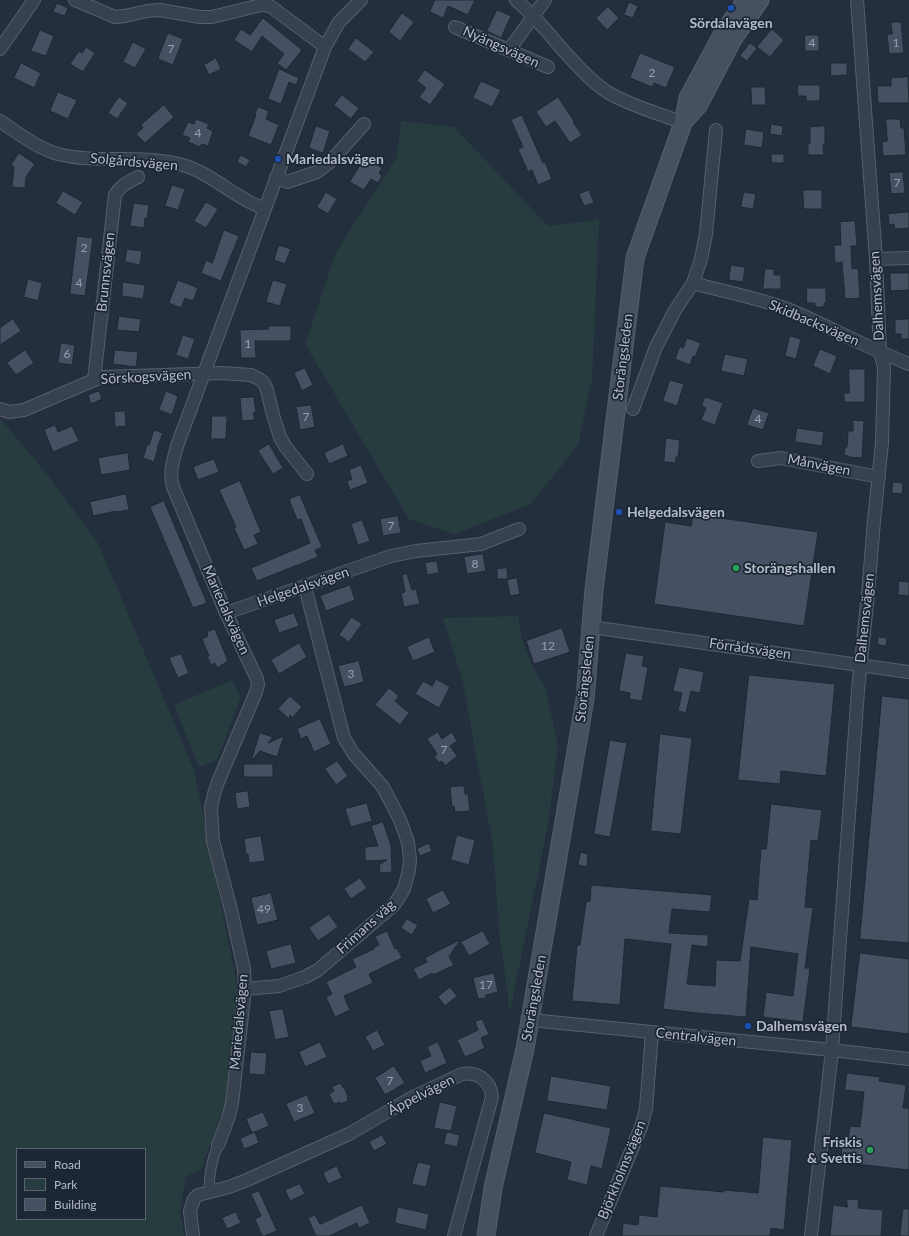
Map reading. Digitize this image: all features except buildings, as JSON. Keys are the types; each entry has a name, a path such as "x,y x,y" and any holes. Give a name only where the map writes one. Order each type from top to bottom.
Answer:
{"main road":[{"name":"Storängsleden","path":"486,1236 493,1188 531,1020 585,699 594,590 635,258 683,123 688,98 723,33 746,0"},
{"name":"Storängsleden","path":"683,123 698,106 733,39 760,0"}],"street":[{"path":"0,49 34,0"},
{"path":"75,0 115,17 160,10 200,17 212,17 261,5 270,6 325,47"},
{"name":"Mariedalsvägen","path":"209,1192 209,1175 213,1157 228,1119 232,1103 245,989 244,969 237,934 213,841 211,808 218,782 258,685 257,679 226,613 170,478 172,465 178,446 325,47 339,22 361,0"},
{"path":"516,0 547,31 577,65 603,89 632,103 683,123"},
{"path":"509,50 545,0"},
{"name":"Dalhemsvägen","path":"811,1236 832,1050 861,665 882,443 884,367 880,352 876,259 857,0"},
{"name":"Nyängsvägen","path":"455,27 548,67"},
{"name":"Solgårdsvägen","path":"0,121 33,142 58,154 94,158 166,162 192,168 247,201 265,209"},
{"path":"276,177 287,182 317,172 331,161 364,124"},
{"path":"633,408 656,347 674,312 693,284 701,259 706,234 716,130"},
{"name":"Brunnsvägen","path":"94,380 115,195 119,188 125,183 138,177"},
{"path":"876,259 909,258"},
{"name":"Skidbacksvägen","path":"693,284 751,298 789,310 909,364"},
{"name":"Sörskogsvägen","path":"0,409 9,412 24,410 104,377 221,373 250,375 259,378 264,383 280,437 285,446 307,474"},
{"name":"Månvägen","path":"758,461 781,458 879,477"},
{"name":"Helgedalsvägen","path":"226,613 305,587 391,556 416,551 481,544 518,529"},
{"name":"Frimans väg","path":"245,989 279,986 305,977 318,970 394,905 404,889 409,870 410,859 408,842 400,820 383,787 353,754 344,738 305,587"},
{"name":"Förrådsvägen","path":"591,626 909,672"},
{"name":"Centralvägen","path":"531,1020 909,1059"},
{"name":"Björkholmsvägen","path":"596,1236 643,1121 646,1109 652,1032"},
{"name":"Äppelvägen","path":"209,1192 229,1187 247,1180 349,1134 411,1098 462,1074 470,1072 477,1075 488,1084 492,1092 492,1097 454,1236"},
{"path":"193,1236 190,1211 192,1204 198,1195 209,1192"}],"green space":[{"path":"401,121 454,127 548,226 599,220 592,380 578,445 531,504 455,534 409,519 305,344 336,252 397,157"},
{"path":"0,418 46,473 98,543 194,770 238,990 225,1102 202,1168 186,1177 180,1210 184,1236 0,1236"},
{"path":"518,616 522,639 532,666 545,687 558,745 548,825 510,1012 499,931 493,845 462,679 443,618"},
{"path":"232,680 241,697 217,760 199,767 174,705"}],"place":[{"name":"Sördalavägen","path":"731,8"},
{"name":"Mariedalsvägen","path":"278,159"},
{"name":"Helgedalsvägen","path":"619,512"},
{"name":"Storängshallen","path":"736,568"},
{"name":"Dalhemsvägen","path":"748,1026"},
{"name":"Friskis & Svettis","path":"870,1150"}]}
